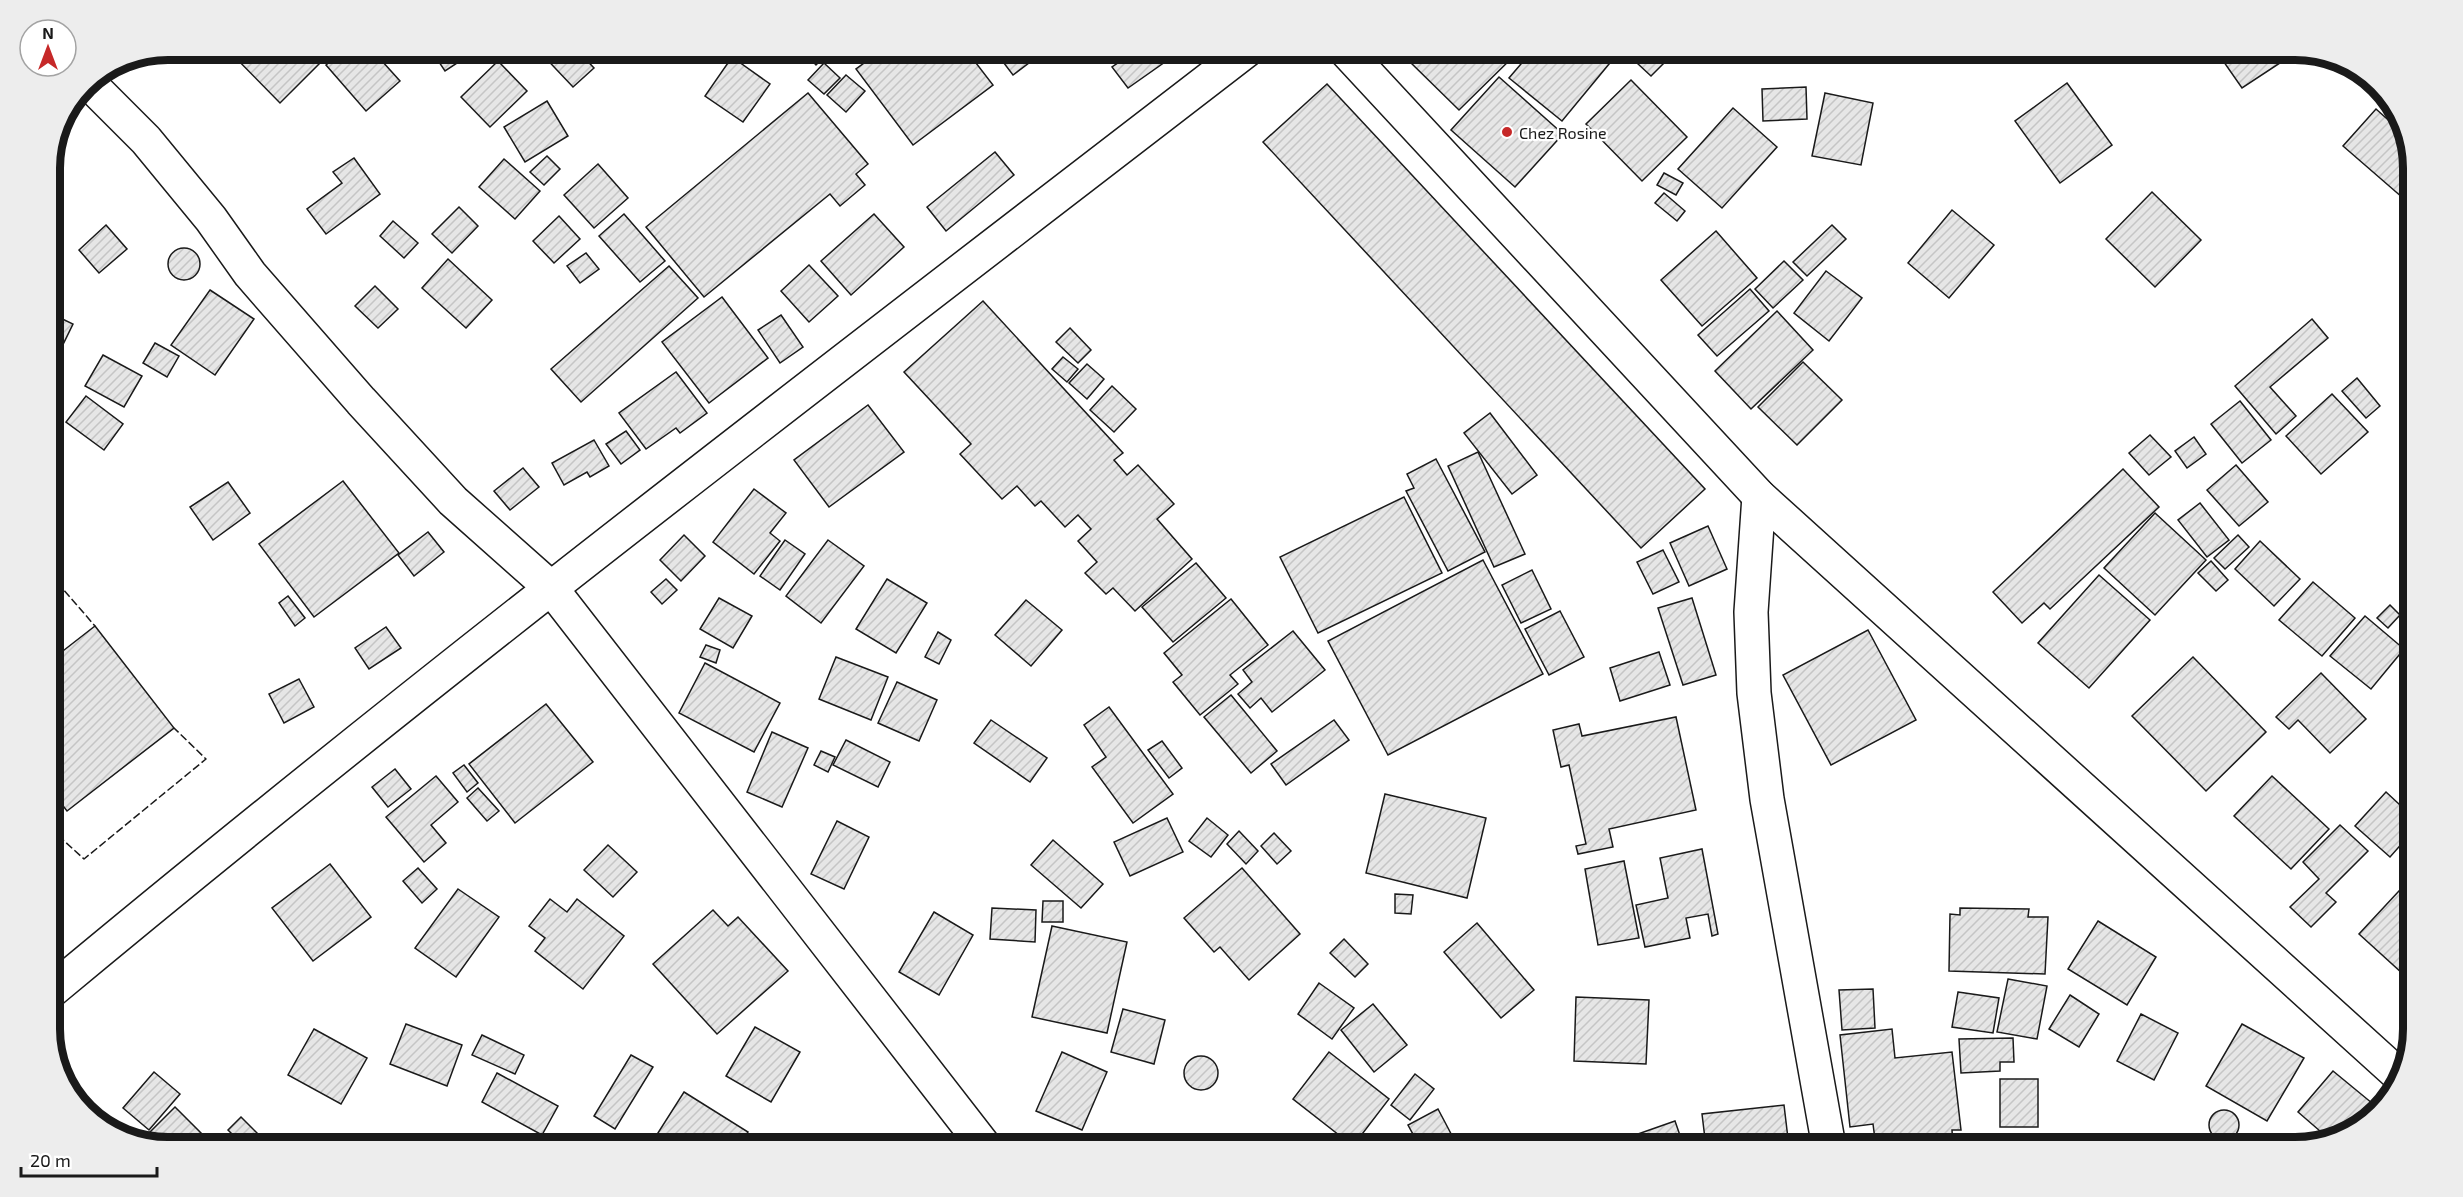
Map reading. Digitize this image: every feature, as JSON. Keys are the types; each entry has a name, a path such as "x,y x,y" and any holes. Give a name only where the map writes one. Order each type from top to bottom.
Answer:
{"street":[{"path":"60,984 231,842 551,588 1234,60"},
{"path":"1354,60 1759,496 2395,1071"},
{"path":"95,89 146,140 211,219 250,274 361,401 453,501 551,588 976,1137"},
{"path":"1759,496 1751,612 1754,693 1767,799 1827,1137"}],"building":[{"path":"238,60 323,60 280,103"},
{"path":"332,60 381,60 400,81 366,111 326,65"},
{"path":"438,60 462,60 445,71"},
{"path":"547,60 586,60 594,68 573,87"},
{"path":"730,60 736,60 770,84 743,122 705,96"},
{"path":"811,60 821,60 816,65"},
{"path":"868,60 974,60 993,85 913,145 856,69"},
{"path":"1002,60 1033,60 1013,75"},
{"path":"1122,60 1168,60 1128,88 1112,67"},
{"path":"1408,60 1510,60 1459,110"},
{"path":"1524,60 1604,60 1609,64 1562,121 1509,78"},
{"path":"1634,60 1667,60 1651,76"},
{"path":"2222,60 2284,60 2242,88"},
{"path":"498,61 527,91 490,127 461,97"},
{"path":"824,63 840,78 824,94 808,80"},
{"path":"846,75 865,91 846,112 827,95"},
{"name":"Chez Rosine","path":"1499,77 1563,134 1515,187 1451,130"},
{"path":"1631,80 1687,137 1642,181 1586,124"},
{"path":"2067,83 2112,145 2060,183 2015,121"},
{"path":"1327,84 1705,489 1641,548 1263,142"},
{"path":"1806,87 1807,119 1763,121 1762,89"},
{"path":"808,93 868,164 856,174 865,185 840,206 830,194 704,297 646,227"},
{"path":"1825,93 1873,103 1861,165 1812,156"},
{"path":"547,101 568,136 525,162 504,127"},
{"path":"1733,108 1777,147 1722,208 1678,169"},
{"path":"2376,109 2394,125 2397,133 2403,161 2403,198 2343,146"},
{"path":"995,152 1014,175 946,231 927,207"},
{"path":"547,156 560,169 544,185 530,172"},
{"path":"354,158 380,194 326,234 307,209 342,183 333,172"},
{"path":"504,159 540,191 515,219 479,187"},
{"path":"598,164 628,198 594,228 564,195"},
{"path":"1664,173 1683,183 1676,195 1657,185"},
{"path":"2152,192 2201,240 2155,287 2106,239"},
{"path":"1664,193 1685,211 1677,221 1655,203"},
{"path":"459,207 478,226 452,253 432,234"},
{"path":"1952,210 1994,245 1949,298 1908,263"},
{"path":"624,214 665,261 640,282 599,236"},
{"path":"874,214 904,247 851,295 821,261"},
{"path":"559,216 580,239 554,263 533,241"},
{"path":"393,221 418,243 404,258 380,236"},
{"path":"106,225 127,249 99,273 79,250"},
{"path":"1832,225 1846,239 1807,276 1793,262"},
{"path":"1716,231 1757,278 1702,326 1661,280"},
{"path":"184,248 195,253 200,264 195,275 184,280 173,275 168,264 173,253"},
{"path":"586,253 599,269 580,283 567,266"},
{"path":"448,259 492,300 466,328 422,288"},
{"path":"1784,261 1803,280 1773,308 1755,289"},
{"path":"809,265 838,296 809,322 781,291"},
{"path":"669,266 698,298 581,402 551,369"},
{"path":"1826,271 1862,298 1829,341 1794,313"},
{"path":"375,286 398,309 378,328 355,306"},
{"path":"1750,289 1769,311 1717,356 1698,335"},
{"path":"210,290 254,319 215,375 171,345"},
{"path":"722,297 768,358 709,403 662,342"},
{"path":"983,301 1123,453 1114,460 1127,475 1138,465 1174,504 1157,519 1192,559 1135,611 1113,588 1106,594 1085,573 1097,562 1078,541 1091,529 1078,515 1065,527 1041,501 1035,506 1017,486 1002,499 960,454 971,444 904,372"},
{"path":"1777,311 1813,350 1751,409 1715,371"},
{"path":"781,315 803,347 780,363 758,330"},
{"path":"60,318 73,324 60,351"},
{"path":"2312,319 2328,338 2270,387 2296,416 2276,434 2235,386"},
{"path":"1070,328 1091,350 1078,363 1056,342"},
{"path":"155,343 179,356 167,377 143,363"},
{"path":"103,355 142,376 124,407 85,386"},
{"path":"1063,357 1078,369 1067,382 1052,369"},
{"path":"1803,362 1842,400 1797,445 1758,407"},
{"path":"1087,364 1104,379 1087,399 1069,383"},
{"path":"676,372 707,413 680,433 676,428 646,449 619,413"},
{"path":"2357,378 2380,406 2366,418 2342,391"},
{"path":"1112,386 1136,409 1114,432 1090,410"},
{"path":"2332,394 2368,432 2321,474 2286,436"},
{"path":"86,396 123,424 104,450 66,422"},
{"path":"2240,401 2271,440 2242,463 2211,424"},
{"path":"868,405 904,452 829,507 794,460"},
{"path":"1490,413 1537,475 1512,494 1464,433"},
{"path":"626,431 640,450 621,464 606,444"},
{"path":"2150,435 2171,457 2149,475 2129,453"},
{"path":"2194,437 2206,454 2187,468 2175,451"},
{"path":"594,440 609,466 590,477 587,472 564,485 552,463"},
{"path":"1478,452 1525,554 1494,567 1448,466"},
{"path":"1436,459 1485,552 1448,571 1406,491 1414,488 1407,474"},
{"path":"2236,465 2268,502 2239,526 2207,490"},
{"path":"523,468 539,487 510,510 494,491"},
{"path":"2123,469 2159,507 2050,609 2044,603 2022,623 1993,592"},
{"path":"343,481 399,553 314,617 259,544"},
{"path":"228,482 250,513 213,540 190,507"},
{"path":"754,489 786,513 770,533 780,541 754,574 713,542"},
{"path":"1404,497 1442,573 1318,633 1280,557"},
{"path":"2200,503 2229,540 2207,557 2178,520"},
{"path":"2155,513 2206,560 2155,615 2104,568"},
{"path":"1708,526 1727,569 1689,586 1670,543"},
{"path":"428,532 444,552 414,576 398,555"},
{"path":"684,535 705,556 681,581 660,560"},
{"path":"2238,535 2249,547 2225,569 2214,558"},
{"path":"785,540 805,554 780,590 760,576"},
{"path":"828,540 864,566 821,623 786,596"},
{"path":"2260,541 2300,579 2274,606 2235,569"},
{"path":"1663,550 1679,582 1653,594 1637,562"},
{"path":"1483,560 1543,674 1388,755 1328,641"},
{"path":"2211,561 2228,580 2216,591 2198,573"},
{"path":"1196,563 1226,598 1173,642 1142,607"},
{"path":"1532,570 1551,609 1521,623 1502,585"},
{"path":"2099,575 2150,620 2089,688 2038,643"},
{"path":"666,579 677,590 662,604 651,592"},
{"path":"887,579 927,603 896,653 856,629"},
{"path":"2313,582 2355,618 2322,656 2279,620"},
{"path":"288,596 305,618 295,626 279,603"},
{"path":"719,598 752,616 733,648 700,629"},
{"path":"1692,598 1716,675 1683,685 1658,608"},
{"path":"1231,599 1268,645 1230,675 1238,684 1200,715 1173,682 1182,675 1164,653"},
{"path":"1026,600 1062,630 1031,666 995,635"},
{"path":"2390,605 2400,615 2388,628 2377,618"},
{"path":"1560,611 1584,657 1549,675 1525,629"},
{"path":"2365,616 2403,648 2371,689 2330,656"},
{"path":"95,626 174,728 67,811 60,802 60,653"},
{"path":"386,627 401,648 369,669 355,648"},
{"path":"1868,630 1916,720 1831,765 1783,675"},
{"path":"1293,631 1325,670 1272,712 1261,698 1250,708 1238,694 1252,682 1243,670"},
{"path":"938,632 951,640 939,664 925,657"},
{"path":"706,645 720,650 716,663 700,657"},
{"path":"1659,652 1670,685 1620,701 1610,668"},
{"path":"836,657 888,677 871,720 819,699"},
{"path":"2193,657 2266,732 2206,791 2132,716"},
{"path":"705,663 780,703 754,752 679,713"},
{"path":"2321,673 2366,719 2330,753 2298,720 2289,729 2276,717"},
{"path":"299,679 314,707 284,723 269,694"},
{"path":"897,682 937,700 919,741 878,723"},
{"path":"1231,695 1277,751 1251,773 1204,717"},
{"path":"546,704 593,762 515,823 469,764"},
{"path":"1109,707 1173,794 1133,823 1092,767 1106,757 1084,725"},
{"path":"1676,717 1696,810 1609,829 1613,847 1578,854 1576,846 1586,844 1569,765 1561,767 1553,730 1579,724 1582,736"},
{"path":"991,720 1047,758 1030,782 974,743"},
{"path":"1334,720 1349,740 1286,785 1271,764"},
{"path":"772,732 808,748 782,807 747,792"},
{"path":"846,740 890,762 878,787 833,765"},
{"path":"1162,741 1182,768 1169,778 1148,750"},
{"path":"821,751 835,757 828,772 814,765"},
{"path":"464,765 478,783 467,792 453,773"},
{"path":"395,769 411,789 388,807 372,787"},
{"path":"436,776 458,802 431,825 446,843 424,862 386,817"},
{"path":"2272,776 2329,829 2291,869 2234,816"},
{"path":"478,788 499,811 487,821 467,798"},
{"path":"2386,792 2403,808 2403,842 2390,857 2355,826"},
{"path":"1385,794 1486,818 1467,898 1366,873"},
{"path":"1167,818 1183,852 1130,876 1114,842"},
{"path":"1207,818 1228,835 1211,857 1189,841"},
{"path":"837,821 869,837 844,889 811,874"},
{"path":"2340,825 2368,851 2326,893 2336,902 2311,927 2290,907 2319,879 2303,862"},
{"path":"1239,831 1258,851 1246,864 1227,844"},
{"path":"1274,833 1291,851 1277,864 1261,846"},
{"path":"1053,840 1103,884 1081,908 1031,865"},
{"path":"608,845 637,872 613,897 584,870"},
{"path":"1702,849 1718,934 1712,936 1708,914 1686,918 1690,938 1645,947 1636,905 1668,898 1660,858"},
{"path":"1624,861 1639,938 1598,945 1585,869"},
{"path":"330,864 371,917 313,961 272,908"},
{"path":"418,868 437,889 422,903 403,881"},
{"path":"1242,868 1300,934 1249,980 1220,947 1214,952 1184,918"},
{"path":"2403,887 2403,974 2359,934"},
{"path":"458,889 499,917 456,977 415,948"},
{"path":"1395,894 1413,895 1411,914 1395,913"},
{"path":"550,899 567,912 577,899 624,936 583,989 535,951 545,938 529,926"},
{"path":"1043,901 1063,901 1063,922 1042,922"},
{"path":"992,908 1036,910 1035,942 990,939"},
{"path":"1960,908 2029,909 2028,917 2048,917 2045,974 1949,971 1950,914 1960,915"},
{"path":"713,910 728,926 738,917 788,971 717,1034 653,964"},
{"path":"934,912 973,935 939,995 899,972"},
{"path":"2098,921 2156,957 2127,1005 2068,969"},
{"path":"1477,923 1534,990 1501,1018 1444,952"},
{"path":"1052,926 1127,942 1107,1033 1032,1017"},
{"path":"1344,939 1368,964 1355,977 1330,953"},
{"path":"2008,979 2047,986 2037,1039 1997,1032"},
{"path":"1319,983 1354,1008 1332,1039 1298,1014"},
{"path":"1873,989 1875,1028 1842,1030 1839,990"},
{"path":"1958,992 1999,998 1993,1033 1952,1027"},
{"path":"2070,995 2099,1014 2079,1047 2049,1029"},
{"path":"1576,997 1649,1000 1646,1064 1574,1061"},
{"path":"1373,1004 1407,1045 1374,1072 1341,1030"},
{"path":"1123,1009 1165,1020 1154,1064 1111,1052"},
{"path":"2141,1014 2178,1033 2154,1080 2117,1061"},
{"path":"406,1024 462,1045 447,1086 390,1064"},
{"path":"2242,1024 2304,1058 2267,1121 2206,1086"},
{"path":"755,1027 800,1052 771,1102 726,1076"},
{"path":"314,1029 367,1058 341,1104 288,1075"},
{"path":"1892,1029 1895,1058 1952,1052 1961,1130 1952,1130 1952,1137 1875,1137 1873,1124 1850,1127 1840,1035"},
{"path":"482,1035 524,1055 515,1074 472,1055"},
{"path":"2013,1038 2014,1062 2000,1062 2000,1071 1961,1073 1959,1039"},
{"path":"1062,1052 1107,1072 1082,1130 1036,1111"},
{"path":"1329,1052 1389,1099 1360,1137 1342,1137 1293,1099"},
{"path":"631,1055 653,1067 615,1129 594,1116"},
{"path":"1201,1056 1213,1061 1218,1073 1213,1085 1201,1090 1189,1085 1184,1073 1189,1061"},
{"path":"2333,1071 2373,1103 2349,1123 2322,1133 2298,1112"},
{"path":"154,1072 180,1094 149,1130 123,1108"},
{"path":"497,1073 558,1106 542,1135 482,1102"},
{"path":"1415,1074 1434,1089 1410,1120 1391,1105"},
{"path":"2000,1079 2038,1079 2038,1127 2000,1127"},
{"path":"684,1092 748,1132 745,1137 655,1137"},
{"path":"1784,1105 1788,1137 1705,1137 1702,1114"},
{"path":"175,1107 205,1137 154,1136 150,1132"},
{"path":"1438,1109 1453,1137 1415,1137 1408,1125"},
{"path":"2218,1111 2230,1111 2238,1119 2238,1131 2233,1137 2215,1137 2210,1131 2210,1119"},
{"path":"241,1117 260,1136 235,1137 228,1130"},
{"path":"1675,1121 1681,1137 1629,1137"}],"fence":[{"path":"60,586 95,626"},
{"path":"60,837 84,859 206,759 174,728"}],"place":[{"name":"Chez Rosine","path":"1507,132"}]}
